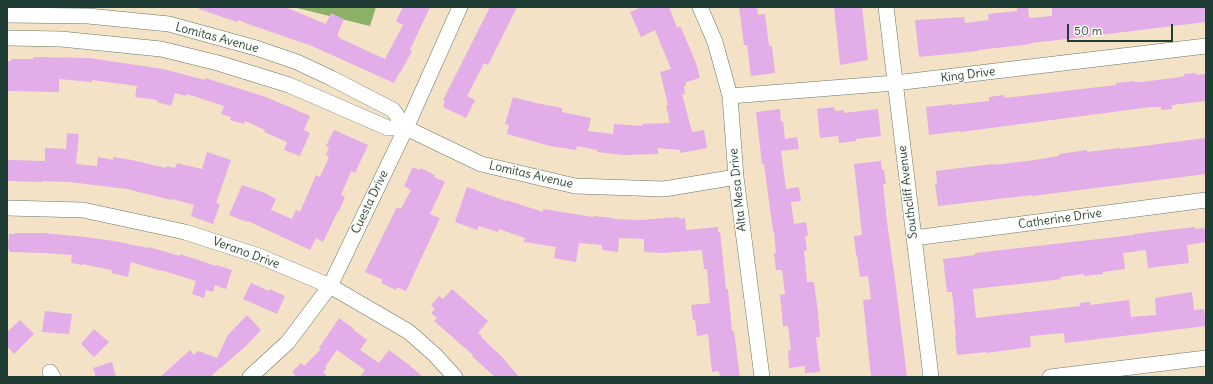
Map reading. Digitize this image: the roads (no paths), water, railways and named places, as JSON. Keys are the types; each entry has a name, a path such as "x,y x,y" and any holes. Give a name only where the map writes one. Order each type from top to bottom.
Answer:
{"street":[{"name":"Cuesta Drive","path":"250,377 288,342 330,286 406,128 460,7"},
{"name":"Alta Mesa Drive","path":"700,7 715,42 730,96 736,177 762,377"},
{"name":"Southcliff Avenue","path":"886,7 930,377"},
{"name":"Lomitas Avenue","path":"7,15 88,16 169,24 256,48 297,62 393,110 406,128"},
{"name":"Lomitas Avenue","path":"7,38 61,39 161,49 218,63 288,85 388,128 406,128 481,164 575,186 664,189 736,177"},
{"name":"King Drive","path":"730,96 895,83 1206,46"},
{"name":"Catherine Drive","path":"914,238 1206,200"},
{"name":"Verano Drive","path":"7,208 83,210 185,232 259,256 330,286 409,332 435,355 455,377"},
{"path":"1050,377 1082,375 1206,358"}]}
